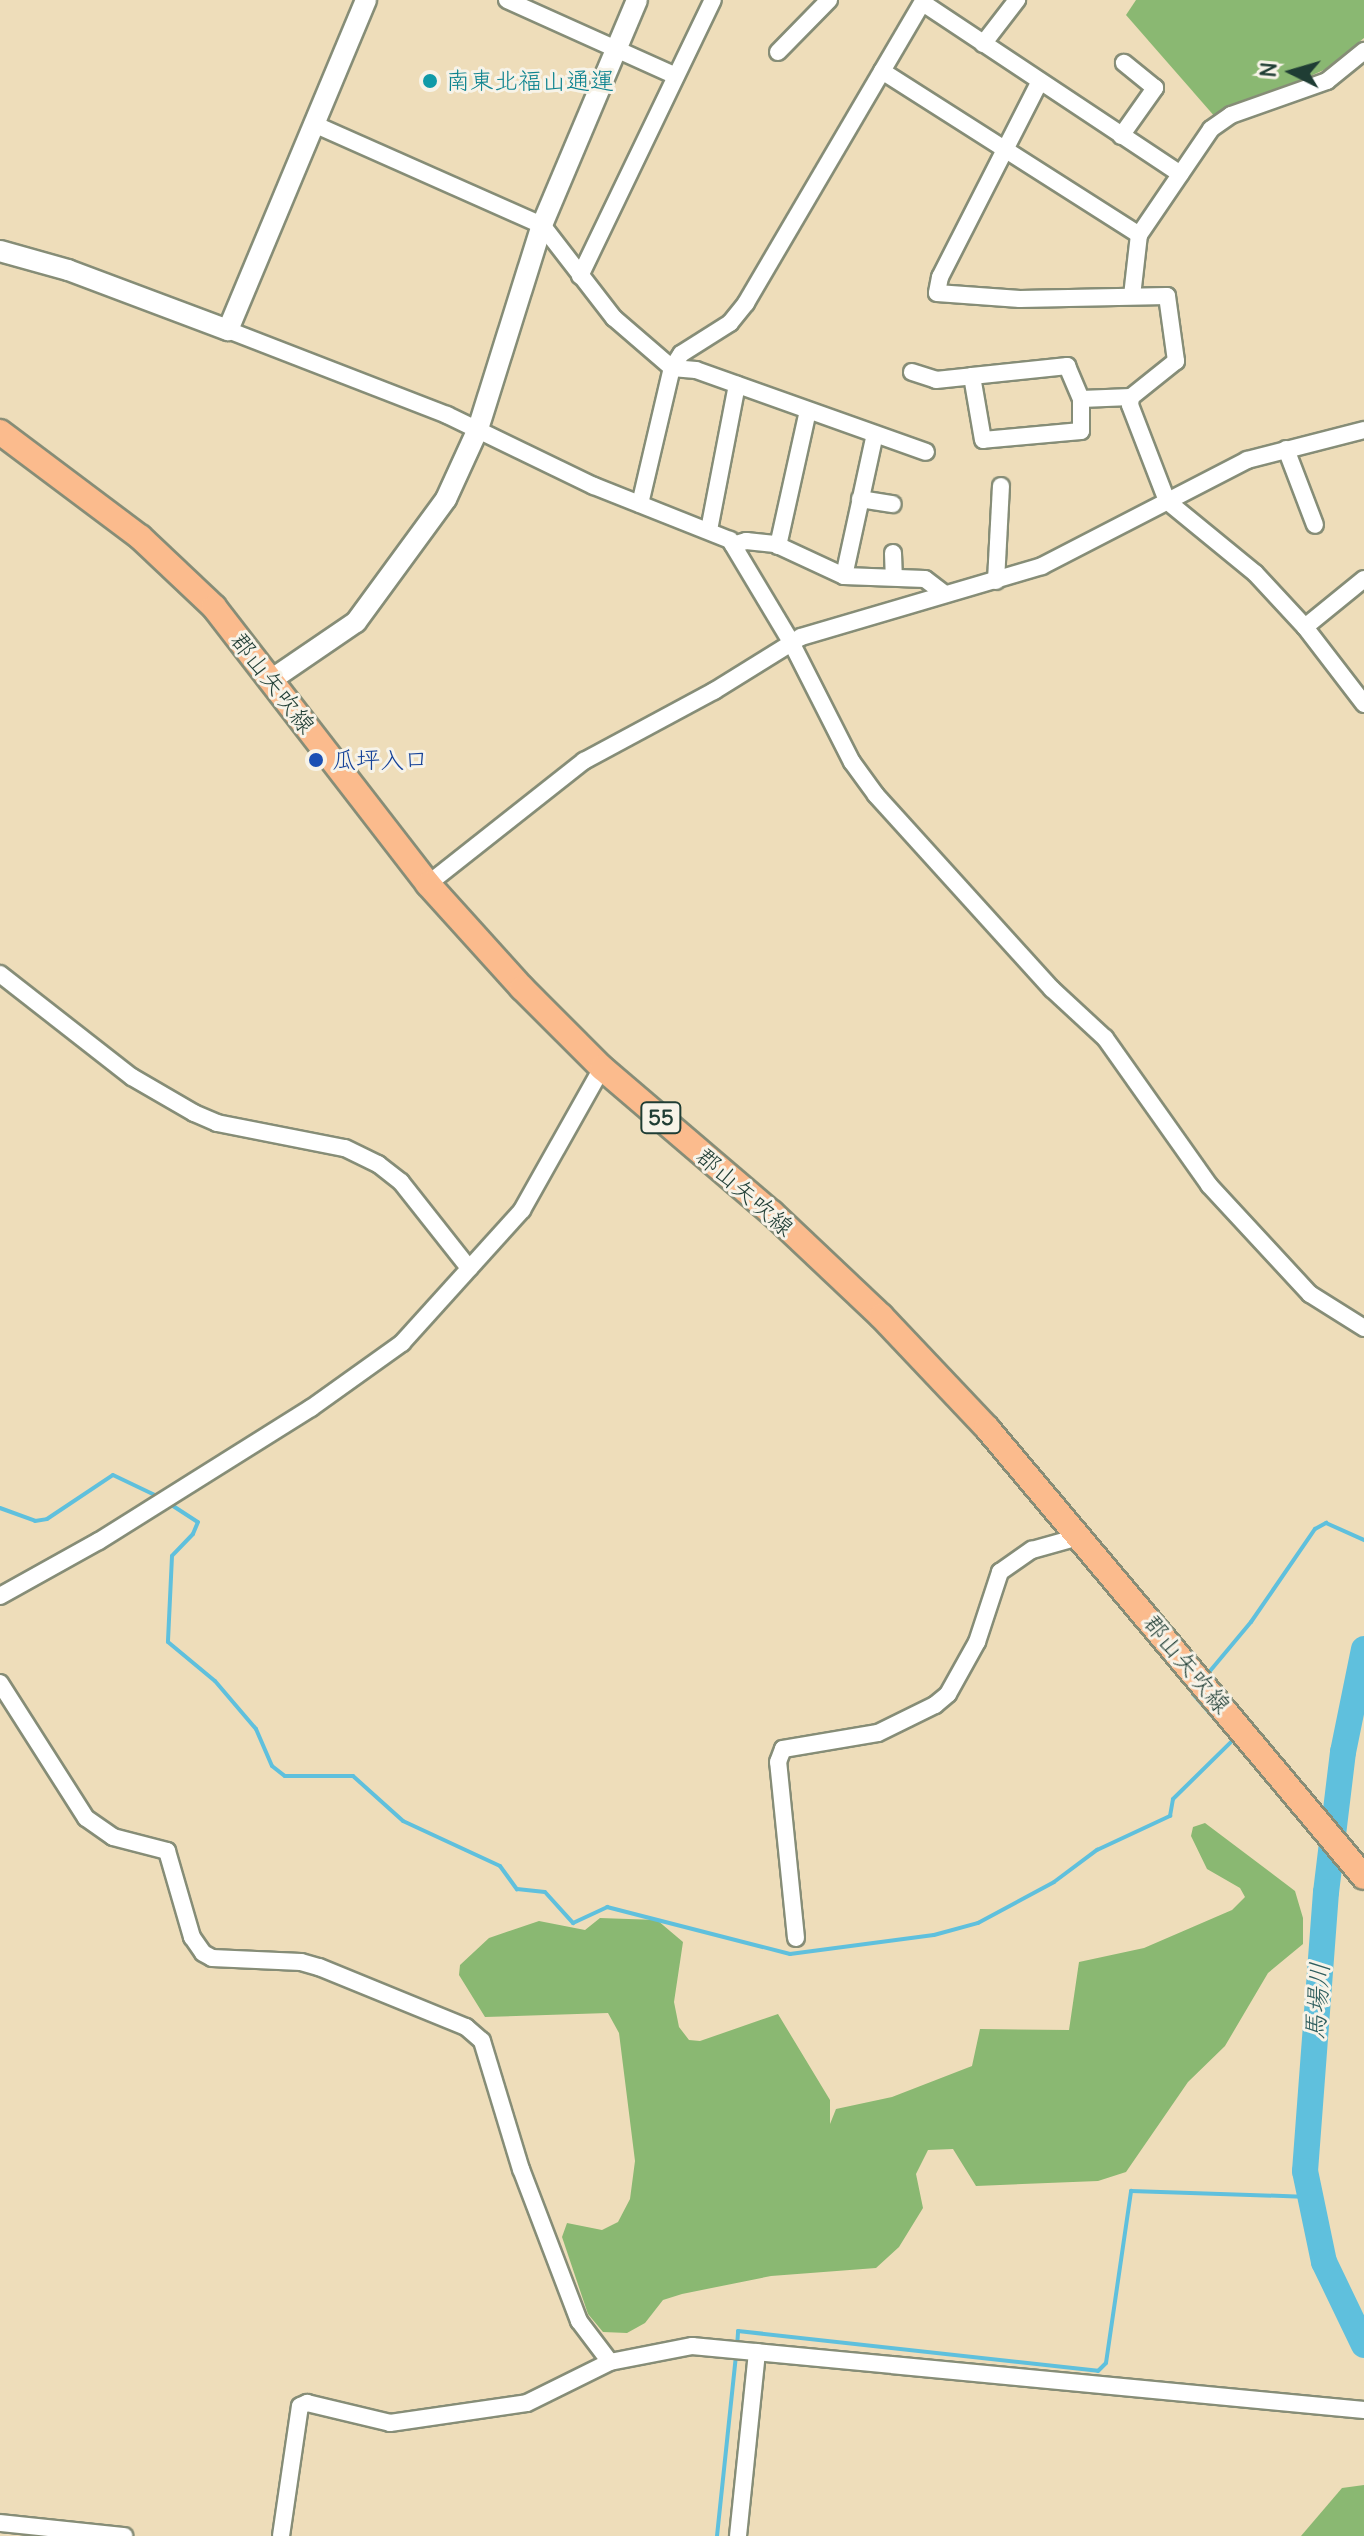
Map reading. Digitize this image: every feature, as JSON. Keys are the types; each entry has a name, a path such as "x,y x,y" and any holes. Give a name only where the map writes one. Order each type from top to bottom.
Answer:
{"main road":[{"name":"郡山矢吹線","path":"0,432 173,565 271,680 428,884 602,1068 772,1213 881,1316 1082,1536 1364,1877"}],"street":[{"path":"228,330 366,0"},
{"path":"507,0 616,46 676,76"},
{"path":"271,680 327,644 370,606 430,526 478,429 542,225 637,0"},
{"path":"580,276 713,0"},
{"path":"778,52 829,0"},
{"path":"983,44 1017,0"},
{"path":"640,504 672,368 681,354 738,314 924,2 1039,83 1180,174"},
{"path":"1132,296 1139,235 1221,120 1327,81 1364,51"},
{"path":"1121,136 1155,88 1124,63"},
{"path":"882,71 1139,235"},
{"path":"1039,83 940,277 937,293 1020,299 1167,296 1176,361 1131,397 1081,399"},
{"path":"316,125 542,225 614,318 672,368 696,370 926,452"},
{"path":"0,251 68,270 478,429 640,504 709,530 733,545 791,642 826,717 876,795 1052,989 1105,1038 1209,1185 1310,1294 1364,1328"},
{"path":"912,372 929,380 1067,366 1081,399 1081,431 983,440 972,376"},
{"path":"709,530 737,385"},
{"path":"1131,397 1131,410 1167,501 1255,573 1305,627 1364,704"},
{"path":"778,546 808,411"},
{"path":"428,884 584,761 714,691 791,642 996,581 1099,541 1167,501 1247,460 1364,430"},
{"path":"844,576 875,434"},
{"path":"1286,449 1315,525"},
{"path":"996,581 1001,486"},
{"path":"860,499 893,504"},
{"path":"733,545 746,541 778,546 844,576 925,579 945,594"},
{"path":"893,553 894,577"},
{"path":"1305,627 1364,579"},
{"path":"0,974 132,1077 187,1110 217,1123 345,1148 378,1164 401,1182 469,1268"},
{"path":"0,1596 99,1541 353,1381 402,1343 536,1189 602,1068"},
{"path":"796,1938 778,1762 783,1749 878,1733 935,1705 948,1694 977,1642 1000,1572 1032,1550 1082,1536"},
{"path":"0,1683 86,1818 113,1837 167,1851 192,1937 203,1953 212,1958 301,1962 319,1967 466,2027 482,2041 521,2169 579,2321 610,2362"},
{"path":"281,2536 300,2406 343,2410 370,2420 416,2420 540,2401 610,2362 692,2346 1364,2410"},
{"path":"738,2536 757,2352"},
{"path":"0,2523 124,2536"}],"green space":[{"path":"1136,0 1364,0 1364,38 1326,69 1216,118 1126,15"},
{"path":"1205,1823 1295,1891 1303,1918 1303,1944 1268,1973 1225,2046 1188,2082 1126,2172 1098,2181 976,2186 953,2149 928,2150 916,2174 923,2208 899,2247 876,2268 771,2276 682,2294 663,2300 645,2323 627,2333 603,2332 588,2314 562,2237 567,2223 602,2230 618,2222 630,2199 635,2161 619,2033 608,2013 485,2017 459,1975 460,1965 489,1938 539,1921 585,1930 600,1918 657,1920 683,1942 674,2002 679,2027 689,2040 700,2041 778,2014 830,2100 830,2124 836,2109 892,2097 972,2066 980,2029 1069,2030 1079,1962 1144,1948 1232,1910 1245,1897 1240,1888 1207,1869 1191,1836 1193,1827"},
{"path":"1364,2485 1364,2536 1301,2536 1342,2488"}],"waterway":[{"path":"0,1508 35,1521 47,1519 113,1475 159,1497"},
{"path":"170,1504 198,1522 193,1534 172,1556 168,1642 215,1681 256,1729 272,1766 285,1776 353,1776 403,1821 500,1866 517,1889 545,1892 573,1923 607,1907 790,1954 934,1935 978,1923 1054,1882 1097,1850 1170,1816 1173,1799 1233,1740 1193,1694 1195,1691"},
{"path":"1205,1677 1251,1622 1315,1529 1326,1523 1364,1540"},
{"name":"馬場川","path":"1364,1649 1343,1752 1326,1892 1305,2171 1324,2262 1364,2345"},
{"path":"737,2347 738,2331 1098,2371 1106,2363 1131,2191 1309,2197"},
{"path":"717,2536 736,2355"}],"place":[{"name":"南東北福山通運","path":"430,81"},
{"name":"瓜坪入口","path":"316,760"}]}
